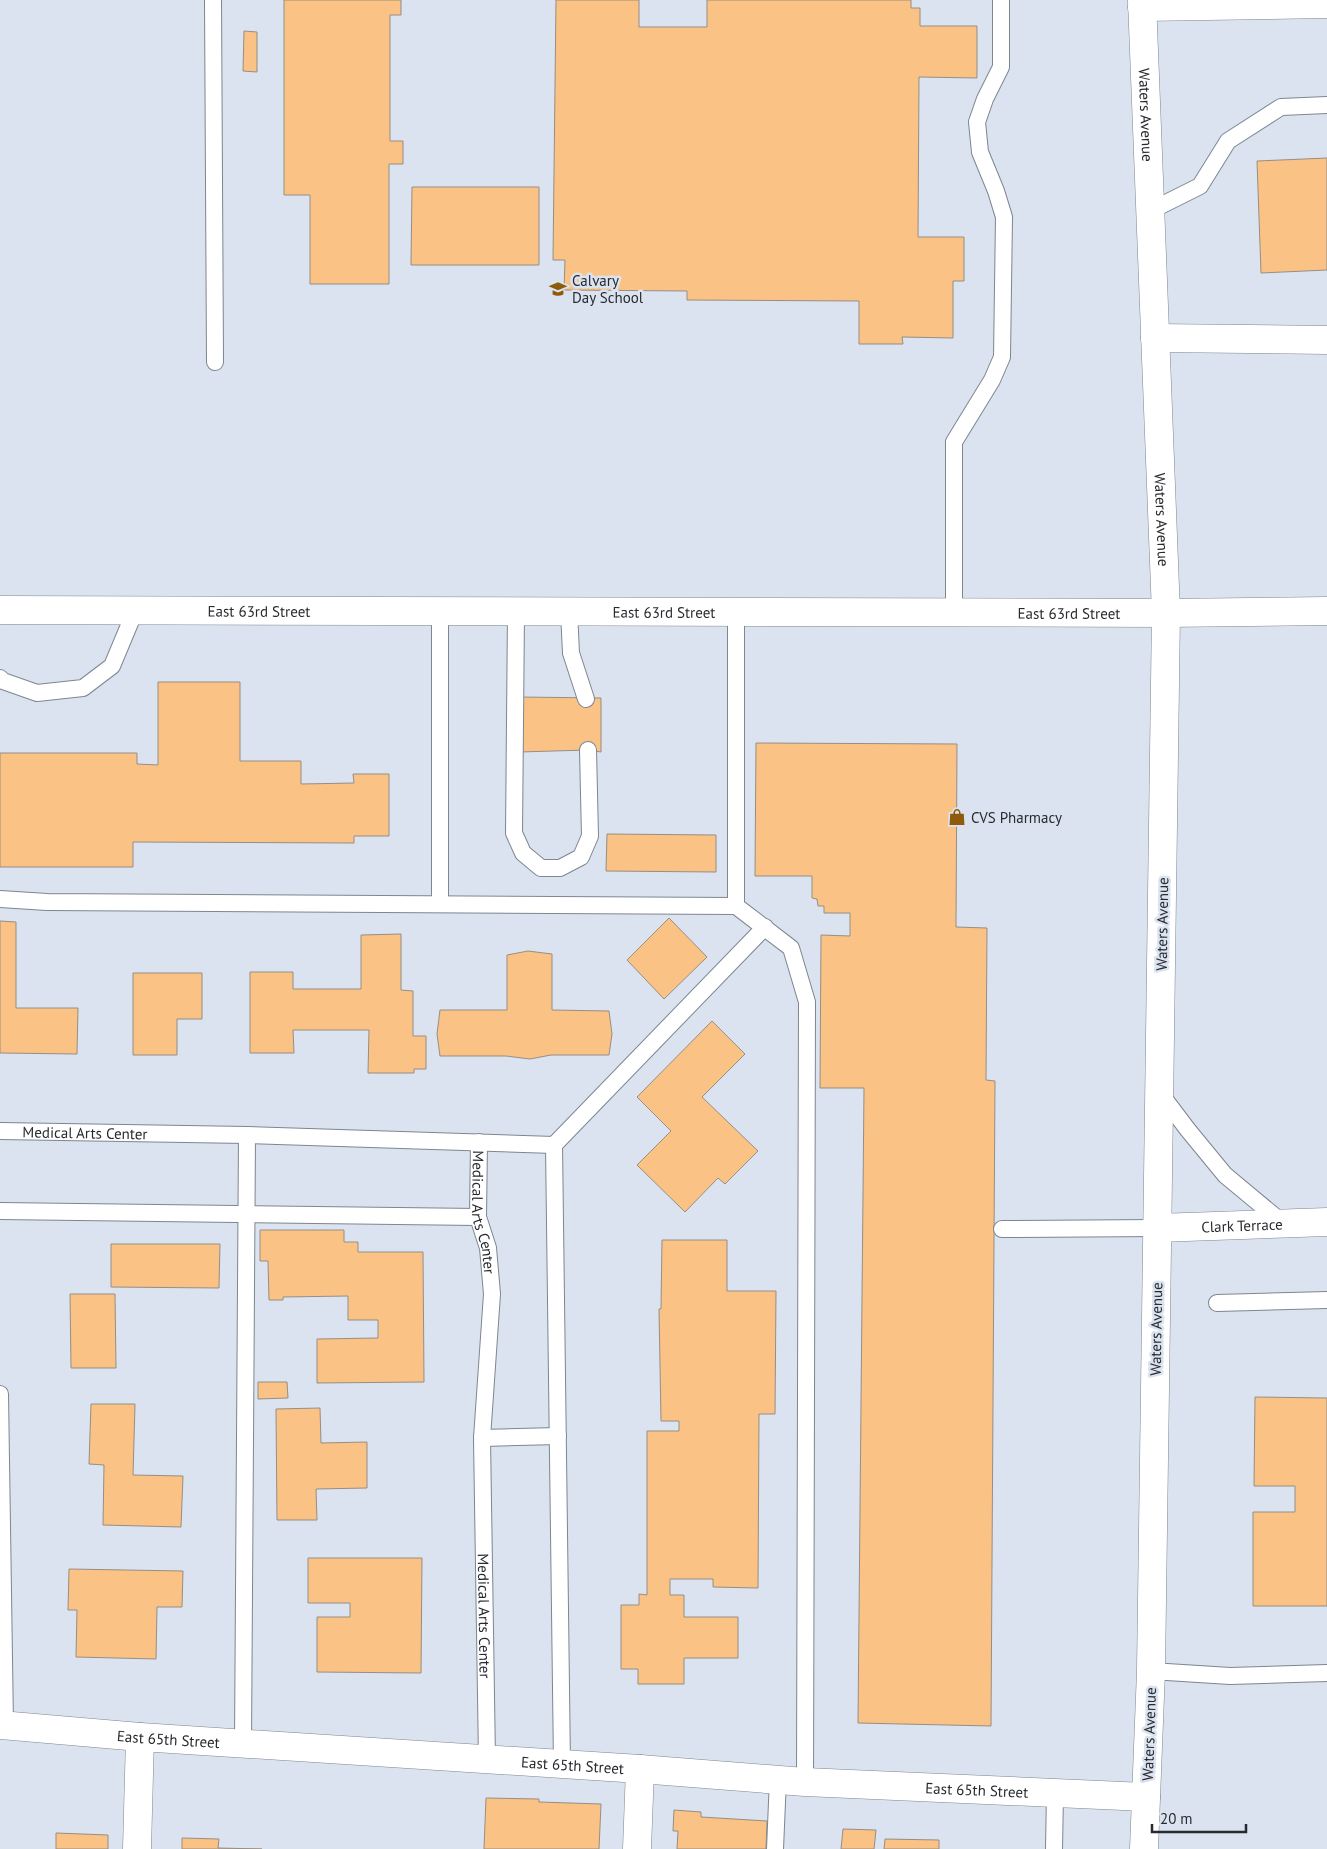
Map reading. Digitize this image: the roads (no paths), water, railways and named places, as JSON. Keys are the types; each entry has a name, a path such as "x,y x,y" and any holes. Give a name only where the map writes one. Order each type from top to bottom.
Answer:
{"street":[{"path":"1142,4 1252,2 1327,4"},
{"name":"Waters Avenue","path":"1142,4 1166,613 1151,1671 1144,1849"},
{"path":"1155,338 1327,340"},
{"name":"East 63rd Street","path":"0,610 954,613 1327,611"},
{"name":"Clark Terrace","path":"1157,1228 1327,1222"},
{"name":"East 65th Street","path":"3,1725 140,1737 640,1769 792,1781 1146,1797"},
{"path":"137,1849 140,1737"},
{"path":"637,1849 640,1769"}],"lane":[{"path":"213,0 215,362"},
{"path":"954,613 954,442 992,380 1002,357 1004,217 996,191 980,152 977,122 985,99 1001,67 1001,0"},
{"path":"1150,211 1200,186 1228,142 1281,107 1327,105"},
{"path":"0,678 3,681 37,693 82,688 112,666 135,611"},
{"path":"440,611 440,904"},
{"path":"516,612 514,832 523,853 541,868 560,868 581,857 590,836 588,750"},
{"path":"569,612 571,653 586,699"},
{"path":"736,612 736,906"},
{"path":"0,900 47,902 736,906 792,948 806,1002 792,1781 775,1849"},
{"path":"562,1765 554,1145 765,927"},
{"path":"1159,1091 1225,1175 1284,1224"},
{"name":"Medical Arts Center","path":"0,1131 247,1135 479,1142 478,1217 488,1248 492,1294 482,1438 487,1760"},
{"path":"243,1743 247,1135"},
{"path":"479,1142 554,1145"},
{"path":"0,1211 478,1217"},
{"path":"1002,1229 1157,1228"},
{"path":"1217,1303 1327,1300"},
{"path":"0,1394 3,1725"},
{"path":"482,1438 558,1436"},
{"path":"1151,1671 1230,1676 1327,1673"},
{"path":"1054,1849 1055,1793"}],"place":[{"name":"Calvary Day School","path":"558,289"},
{"name":"CVS Pharmacy","path":"957,817"}]}
